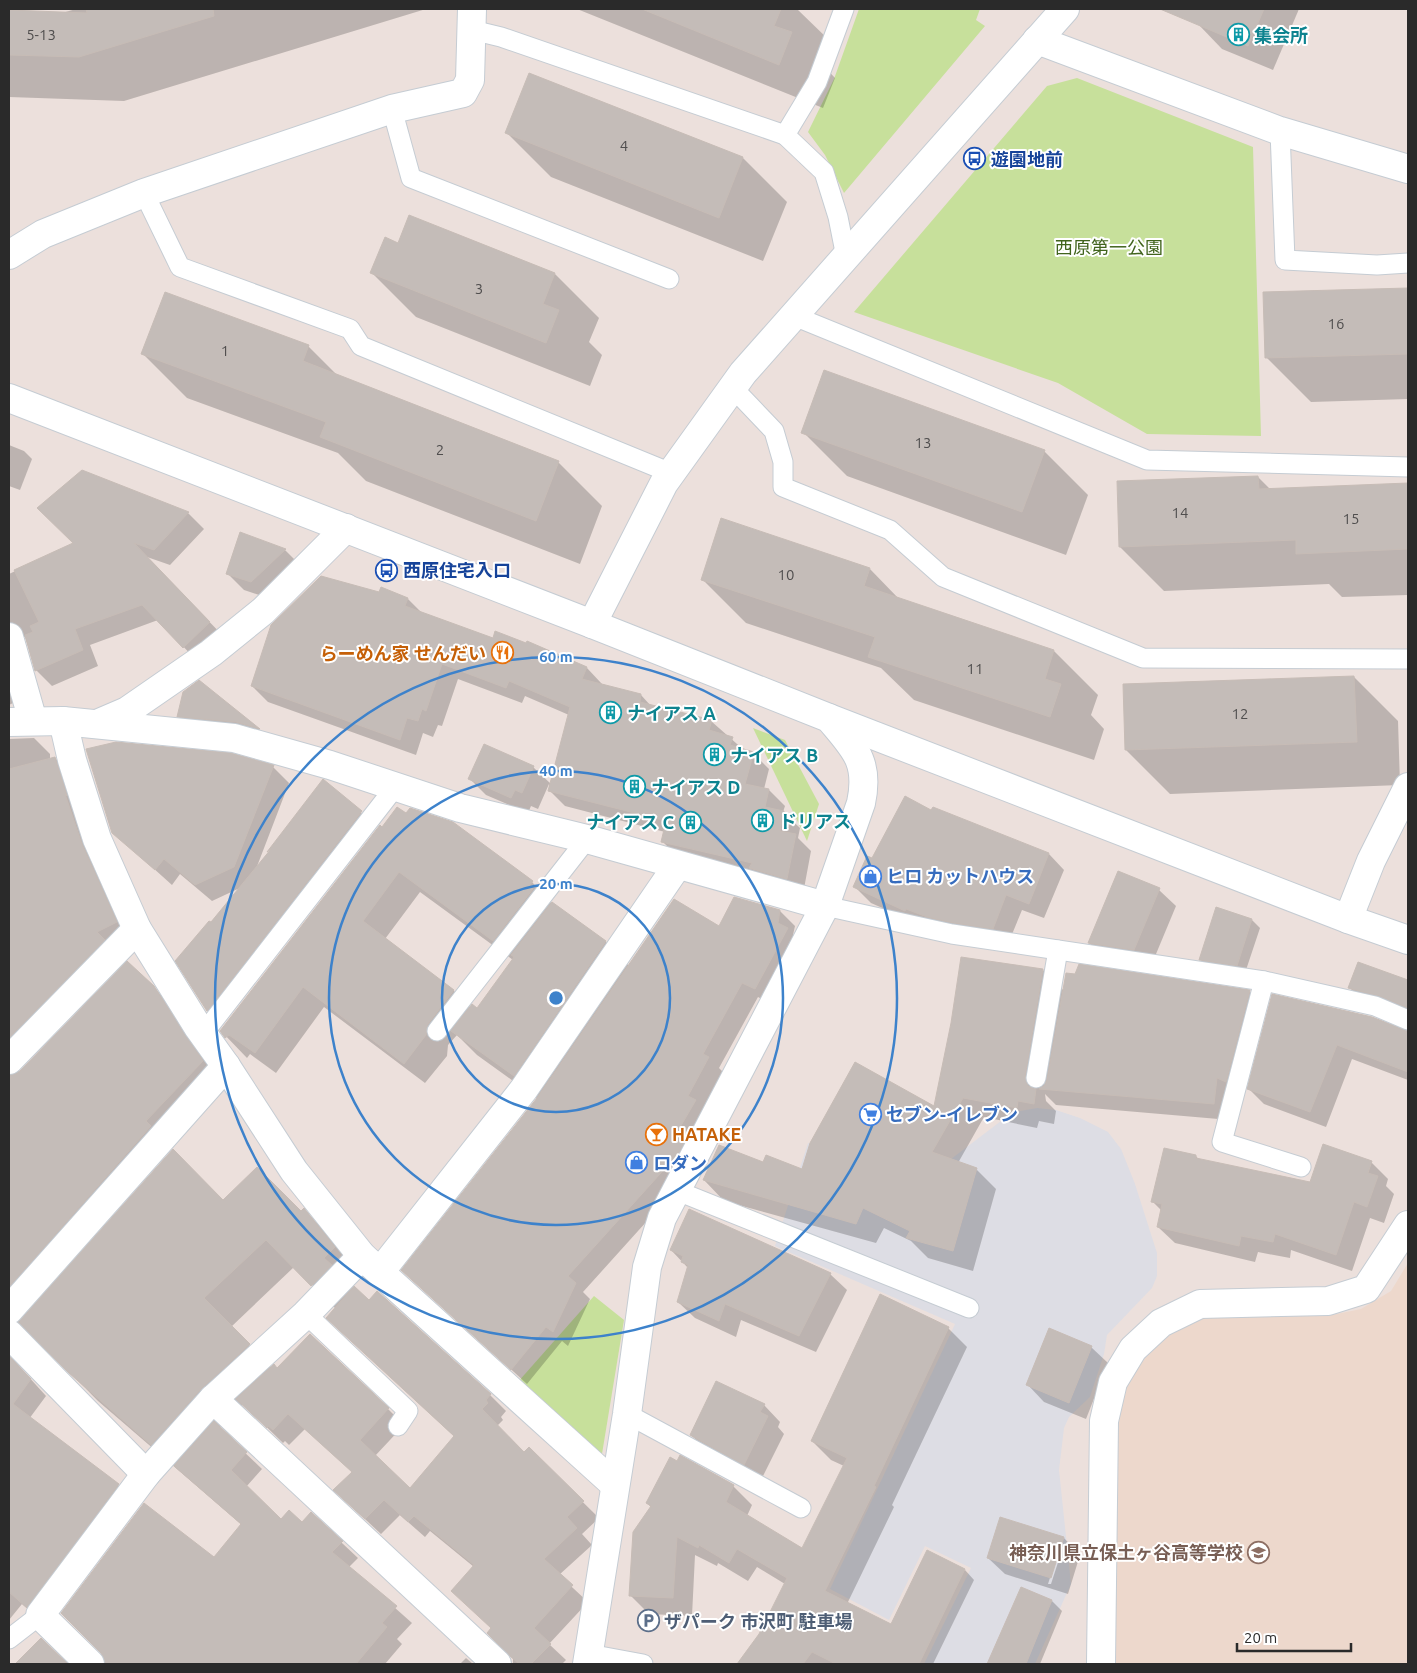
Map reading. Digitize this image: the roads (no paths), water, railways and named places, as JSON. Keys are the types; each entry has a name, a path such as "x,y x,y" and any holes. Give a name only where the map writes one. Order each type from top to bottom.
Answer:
{"street":[{"path":"592,624 671,473 733,388 794,316 1065,9"},
{"path":"9,255 43,234 144,193 392,109 463,93 470,80 472,19"},
{"path":"1037,40 1280,131 1408,169"},
{"path":"9,398 829,718 1348,919 1408,940"},
{"path":"98,724 127,711 211,653 263,611 346,528"},
{"path":"9,637 21,722 98,724 234,738 330,765 460,808 587,839 677,866 826,906"},
{"path":"588,1659 628,1414 647,1267 662,1218 675,1190 826,906 861,803 864,788 862,762 829,718"},
{"path":"63,722 72,760 97,839 137,930 294,1171 371,1264 615,1486"},
{"path":"1348,919 1371,861 1408,786"},
{"path":"90,1664 40,1615 146,1474 213,1399 306,1314 371,1264 524,1089 677,866"},
{"path":"9,1060 137,930"},
{"path":"9,1310 226,1066"},
{"path":"1101,1664 1104,1421 1113,1382 1133,1349 1161,1323 1200,1304 1328,1301 1366,1289 1408,1225"},
{"path":"9,1334 146,1474"},
{"path":"213,1399 497,1664"}],"lane":[{"path":"785,135 817,82 844,9"},
{"path":"472,19 501,38 785,135 824,172 838,217 846,258"},
{"path":"392,109 411,178 669,279"},
{"path":"1280,131 1285,260 1377,265 1408,263"},
{"path":"144,193 180,267 350,329 361,346 671,473"},
{"path":"794,316 1147,460 1408,467"},
{"path":"733,388 774,431 783,462 783,487 890,530 942,577 1143,658 1408,659"},
{"path":"203,1034 396,786"},
{"path":"437,1031 587,839"},
{"path":"826,906 952,934 1264,981 1375,1006 1408,1020"},
{"path":"1036,1078 1058,950"},
{"path":"1264,981 1222,1142 1301,1167"},
{"path":"675,1190 969,1308"},
{"path":"306,1314 408,1411 398,1426"},
{"path":"628,1414 801,1508"},
{"path":"9,1639 40,1615"},
{"path":"588,1659 643,1664"}],"place":[{"name":"集会所","path":"1238,35"},
{"name":"遊園地前","path":"975,159"},
{"name":"西原住宅入口","path":"387,570"},
{"name":"らーめん家 せんだい","path":"502,653"},
{"name":"ナイアス A","path":"611,713"},
{"name":"ナイアス B","path":"714,755"},
{"name":"ナイアス D","path":"635,787"},
{"name":"ドリアス","path":"763,821"},
{"name":"ナイアス C","path":"690,822"},
{"name":"ヒロ カットハウス","path":"870,876"},
{"name":"セブン-イレブン","path":"870,1114"},
{"name":"HATAKE","path":"656,1134"},
{"name":"ロダン","path":"637,1163"},
{"name":"神奈川県立保土ヶ谷高等学校","path":"1259,1552"},
{"name":"ザパーク 市沢町 駐車場","path":"648,1621"}],"park label":[{"name":"西原第一公園","path":"1109,247"}]}
